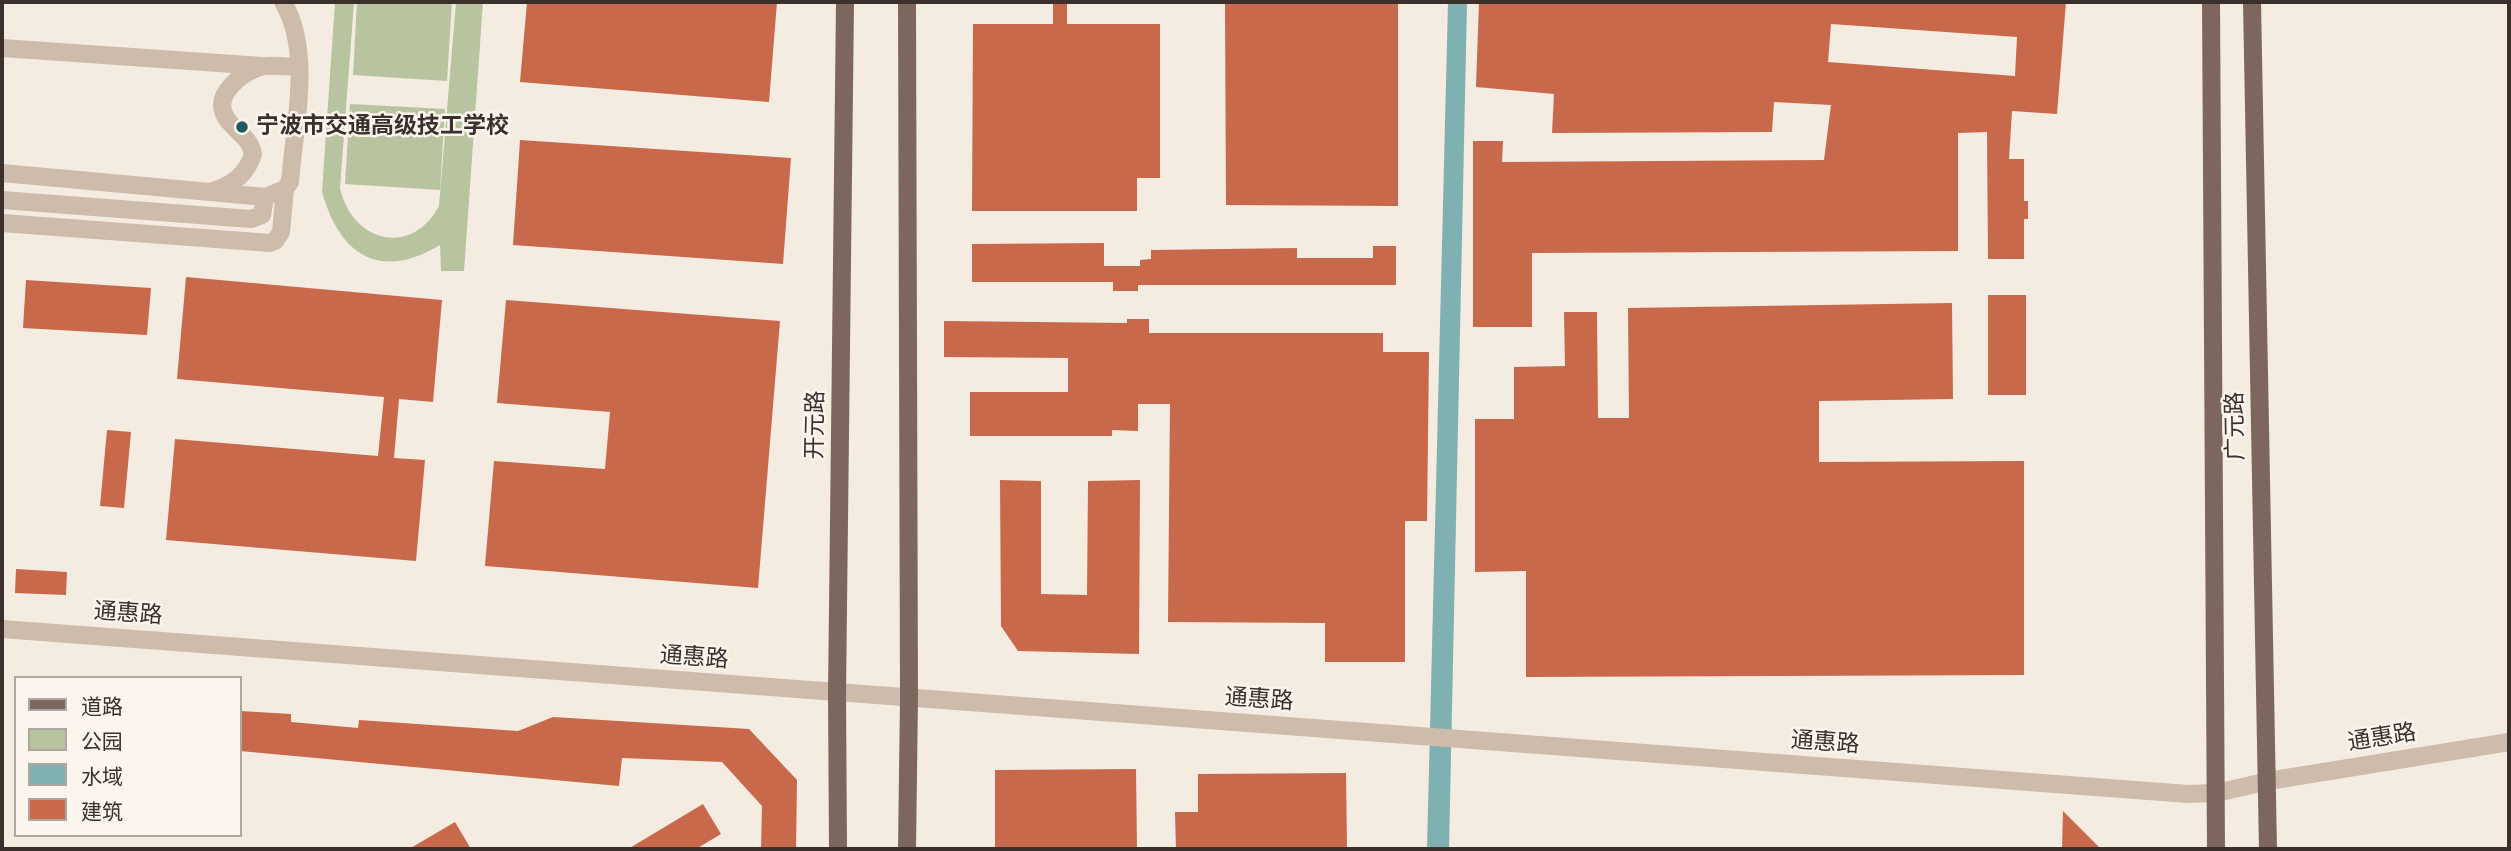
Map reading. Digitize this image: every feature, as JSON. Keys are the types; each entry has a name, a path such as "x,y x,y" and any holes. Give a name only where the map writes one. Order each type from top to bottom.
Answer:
{"main road":[{"name":"开元路","path":"838,849 837,694 845,2"},
{"path":"906,849 909,699 907,2"},
{"path":"2200,2 2211,68"},
{"name":"广元路","path":"2211,2 2216,849"},
{"name":"广元路","path":"2252,2 2268,849"},
{"path":"2253,40 2262,2"}],"street":[{"path":"2,173 265,197 285,188 290,182 299,67 292,21 283,2"},
{"path":"2,48 299,67"},
{"path":"209,192 233,182 250,163 251,144 228,120 222,100 243,75 262,66"},
{"path":"2,223 270,243 275,241 281,232 285,188"},
{"path":"2,200 251,219 258,218 265,211 265,197"},
{"name":"通惠路","path":"2,629 2188,794 2217,793 2268,781 2509,741"}],"green space":[{"path":"335,2 354,2 340,188 357,221 369,231 384,237 399,237 413,233 427,222 439,206 456,2 483,2 464,271 441,271 440,245 418,256 399,261 381,261 365,256 351,246 330,214 322,192"},
{"path":"357,2 452,2 447,81 353,75"},
{"path":"350,104 445,109 440,190 345,184"}],"water":[{"path":"1448,2 1467,2 1449,849 1427,849"}],"building":[{"path":"527,2 777,2 769,102 520,82"},
{"path":"1053,2 1067,2 1067,24 1160,24 1160,178 1137,178 1137,211 972,211 973,24 1053,24"},
{"path":"1225,2 1398,2 1398,206 1226,205"},
{"path":"1479,2 2066,2 2057,114 2012,111 2009,159 2024,159 2024,201 2028,201 2028,219 2024,219 2024,259 1988,259 1987,132 1958,133 1958,251 1532,253 1532,327 1473,327 1473,141 1503,141 1502,162 1824,160 1831,105 1774,102 1772,132 1552,133 1554,94 1476,87","holes":["1831,24 2017,37 2015,76 1828,62"]},
{"path":"520,140 791,158 783,264 513,245"},
{"path":"1104,243 1104,266 1140,266 1140,260 1151,259 1151,250 1297,248 1297,258 1373,258 1373,246 1396,246 1396,285 1138,285 1138,291 1113,291 1113,282 972,282 972,244"},
{"path":"186,277 442,300 433,402 399,399 394,458 425,460 416,561 166,540 175,439 378,456 384,397 177,379"},
{"path":"26,280 151,288 147,335 23,328"},
{"path":"1988,295 2026,295 2026,395 1988,395"},
{"path":"506,300 780,321 758,588 485,566 494,461 605,469 610,412 497,403"},
{"path":"1952,303 1953,399 1819,401 1819,462 2024,461 2024,675 1526,677 1526,571 1475,572 1475,419 1514,419 1514,367 1565,366 1564,312 1597,312 1598,418 1629,418 1628,308"},
{"path":"1127,319 1149,319 1149,333 1383,333 1383,352 1429,352 1427,521 1405,521 1405,662 1325,662 1325,623 1168,622 1170,404 1138,404 1138,431 1112,430 1112,436 970,436 970,392 1068,392 1068,358 944,357 944,321 1127,323"},
{"path":"107,430 131,432 124,508 100,506"},
{"path":"1000,480 1041,481 1041,594 1087,595 1088,481 1140,480 1139,654 1018,651 1001,626"},
{"path":"16,569 67,572 66,595 15,593"},
{"path":"242,711 291,714 291,722 358,728 359,720 518,731 553,717 749,729 797,780 796,849 761,849 762,806 722,762 622,758 619,786 242,751"},
{"path":"1136,769 1137,849 995,849 995,770"},
{"path":"1346,773 1347,849 1176,849 1175,812 1198,812 1198,774"},
{"path":"703,804 721,834 696,849 628,849"},
{"path":"2063,811 2101,849 2062,849"},
{"path":"455,822 471,849 409,849"}],"place":[{"name":"宁波市交通高级技工学校","path":"242,127"}]}
